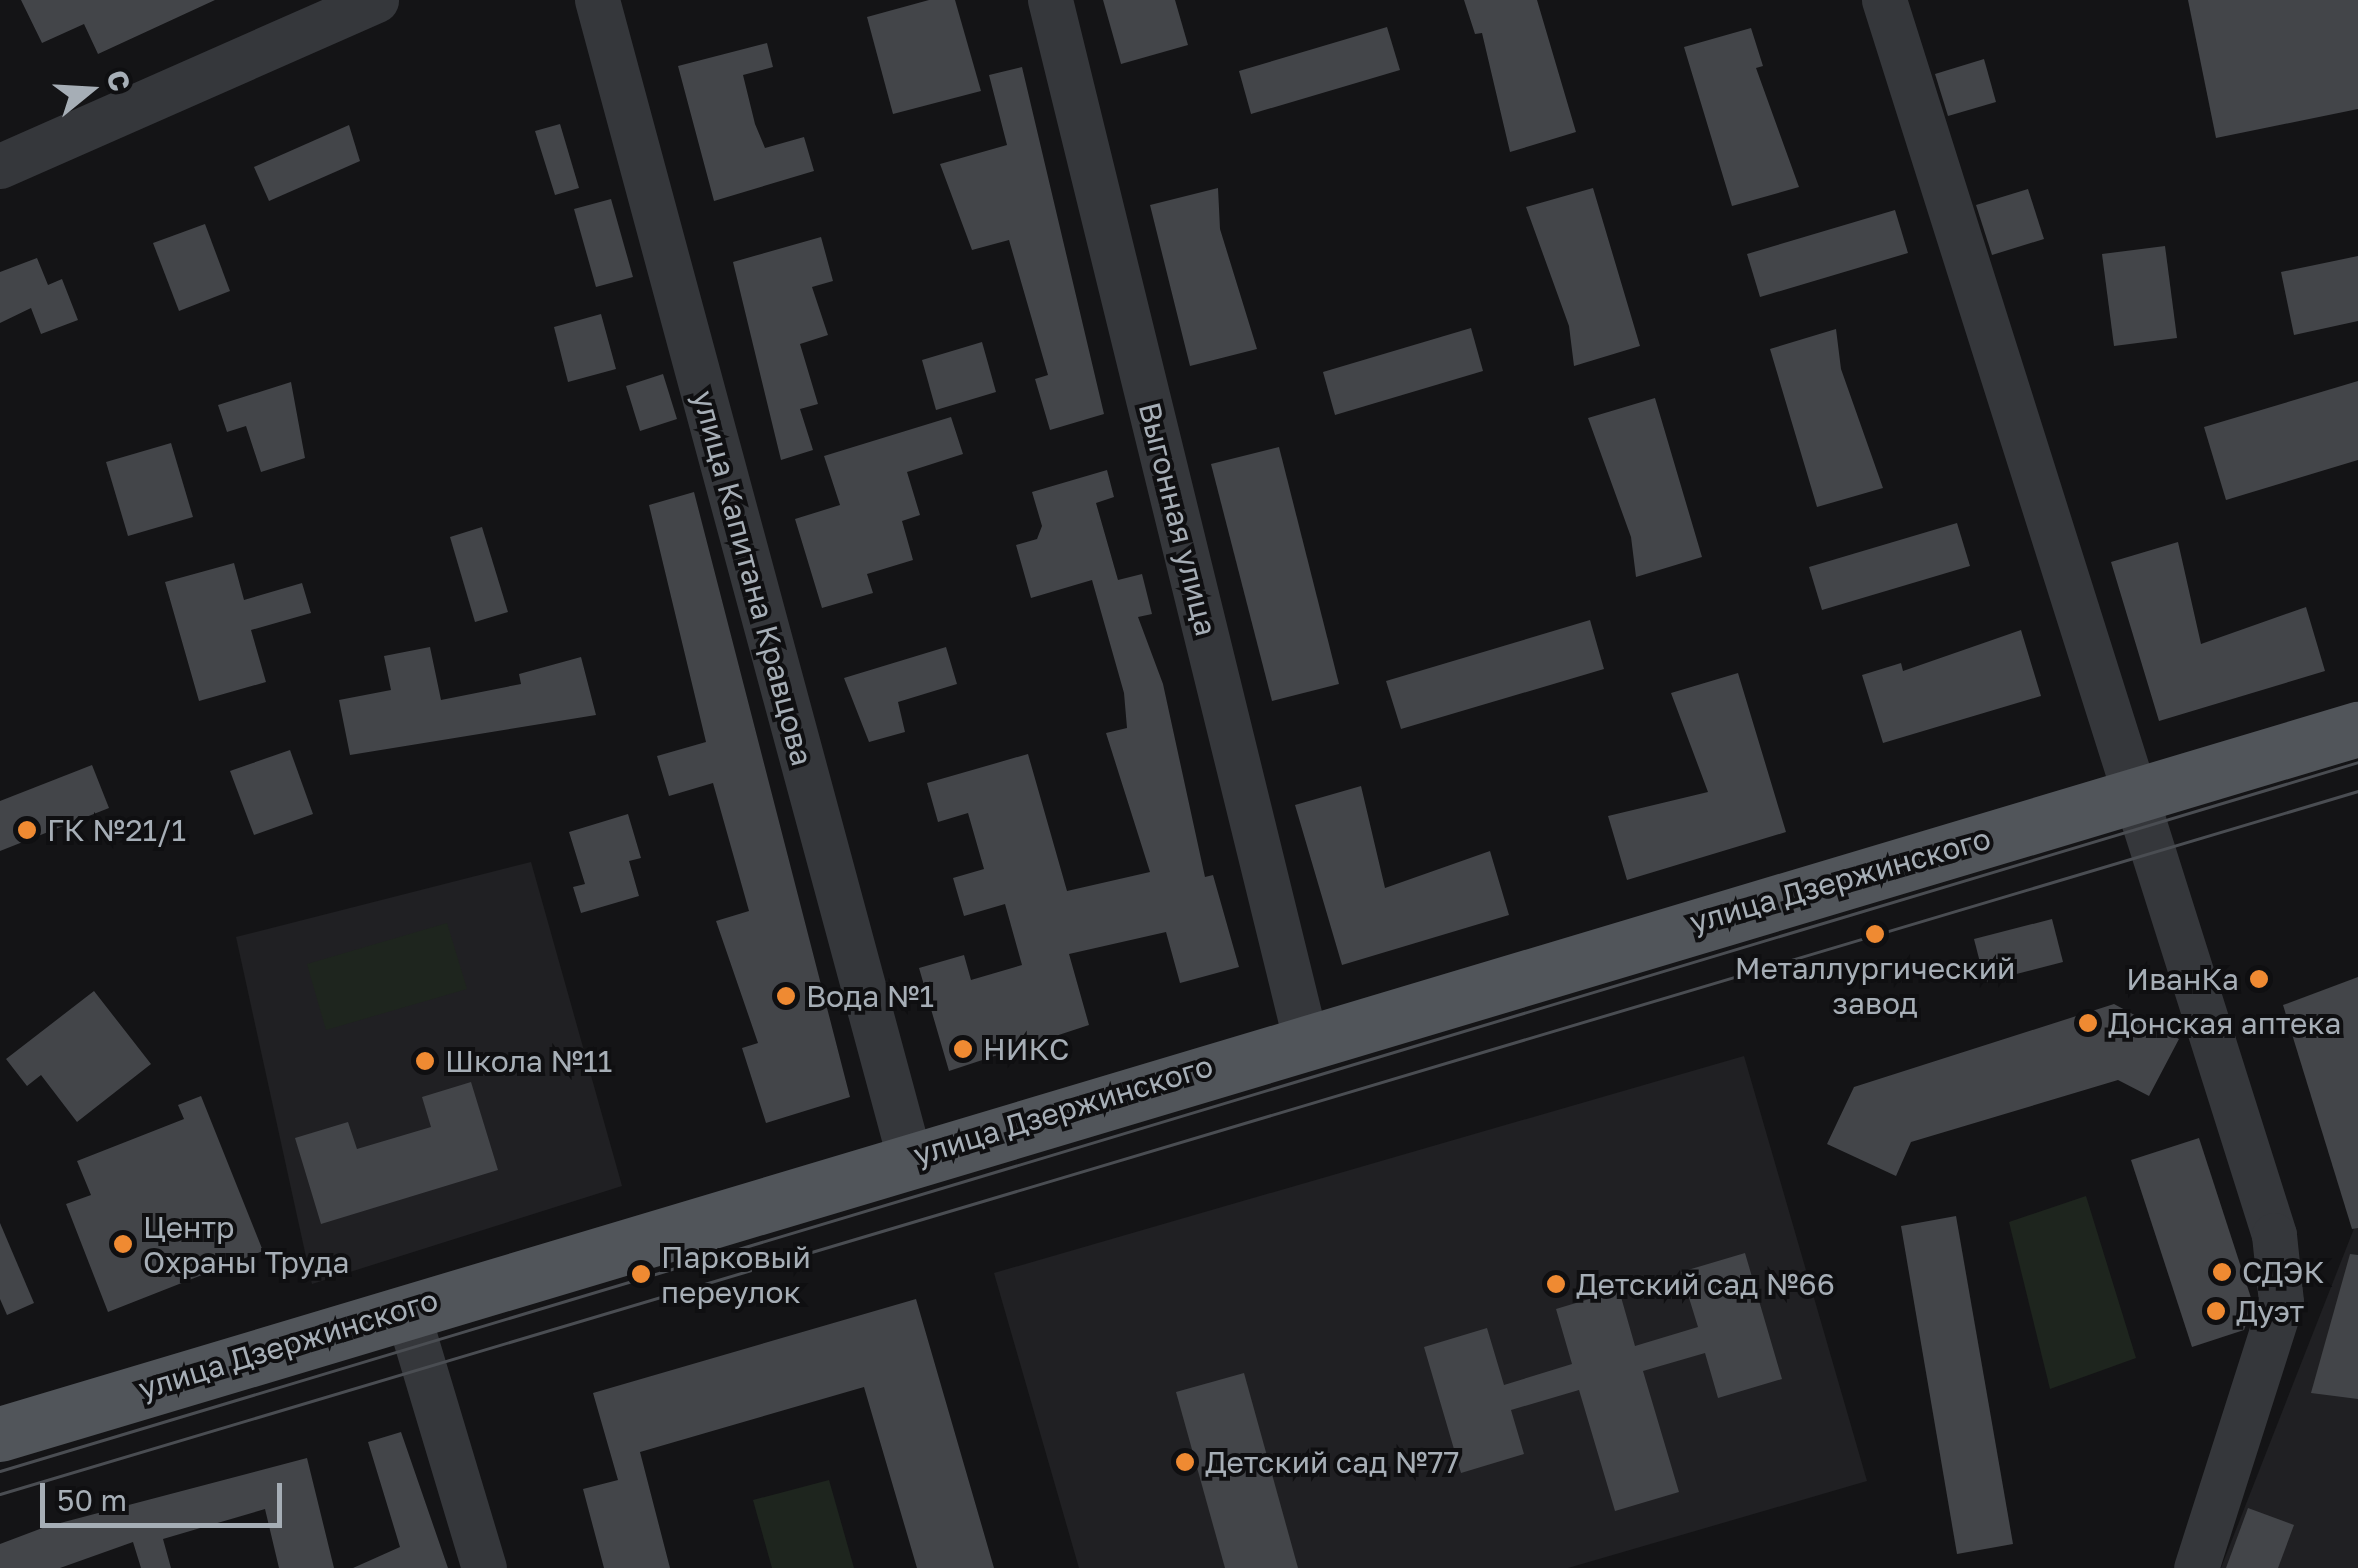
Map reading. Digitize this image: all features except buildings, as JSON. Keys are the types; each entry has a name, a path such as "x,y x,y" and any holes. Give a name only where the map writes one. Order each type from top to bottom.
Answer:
{"main road":[{"name":"улица Дзержинского","path":"0,1434 909,1156 2358,730"}],"street":[{"path":"0,166 376,0"},
{"name":"улица Капитана Кравцова","path":"597,0 909,1156"},
{"name":"Выгонная улица","path":"1050,0 1305,1038"},
{"path":"1884,0 2130,795 2274,1235 2280,1302 2196,1568"},
{"path":"406,1308 484,1568"}],"shaded area":[{"name":"Школа №11","path":"531,862 622,1186 312,1284 236,937"},
{"path":"447,923 467,989 326,1030 307,964"},
{"name":"Детский сад №66","path":"1744,1056 1867,1481 1568,1568 1079,1568 994,1273"},
{"path":"2086,1196 2136,1358 2050,1389 2009,1222"},
{"path":"2358,1222 2358,1568 2221,1568 2355,1226"},
{"path":"829,1480 854,1568 772,1568 753,1500"}],"tram line":[{"path":"0,1471 2358,762"},
{"path":"0,1494 2358,791"}],"place":[{"name":"ГК №21/1","path":"27,830"},
{"name":"Металлургический завод","path":"1875,934"},
{"name":"ИванКа","path":"2259,979"},
{"name":"Вода №1","path":"786,996"},
{"name":"Донская аптека","path":"2088,1023"},
{"name":"НИКС","path":"963,1049"},
{"name":"Школа №11","path":"425,1061"},
{"name":"Центр Охраны Труда","path":"123,1244"},
{"name":"СДЭК","path":"2222,1272"},
{"name":"Парковый переулок","path":"641,1274"},
{"name":"Детский сад №66","path":"1556,1284"},
{"name":"Дуэт","path":"2216,1311"},
{"name":"Детский сад №77","path":"1185,1462"}]}
